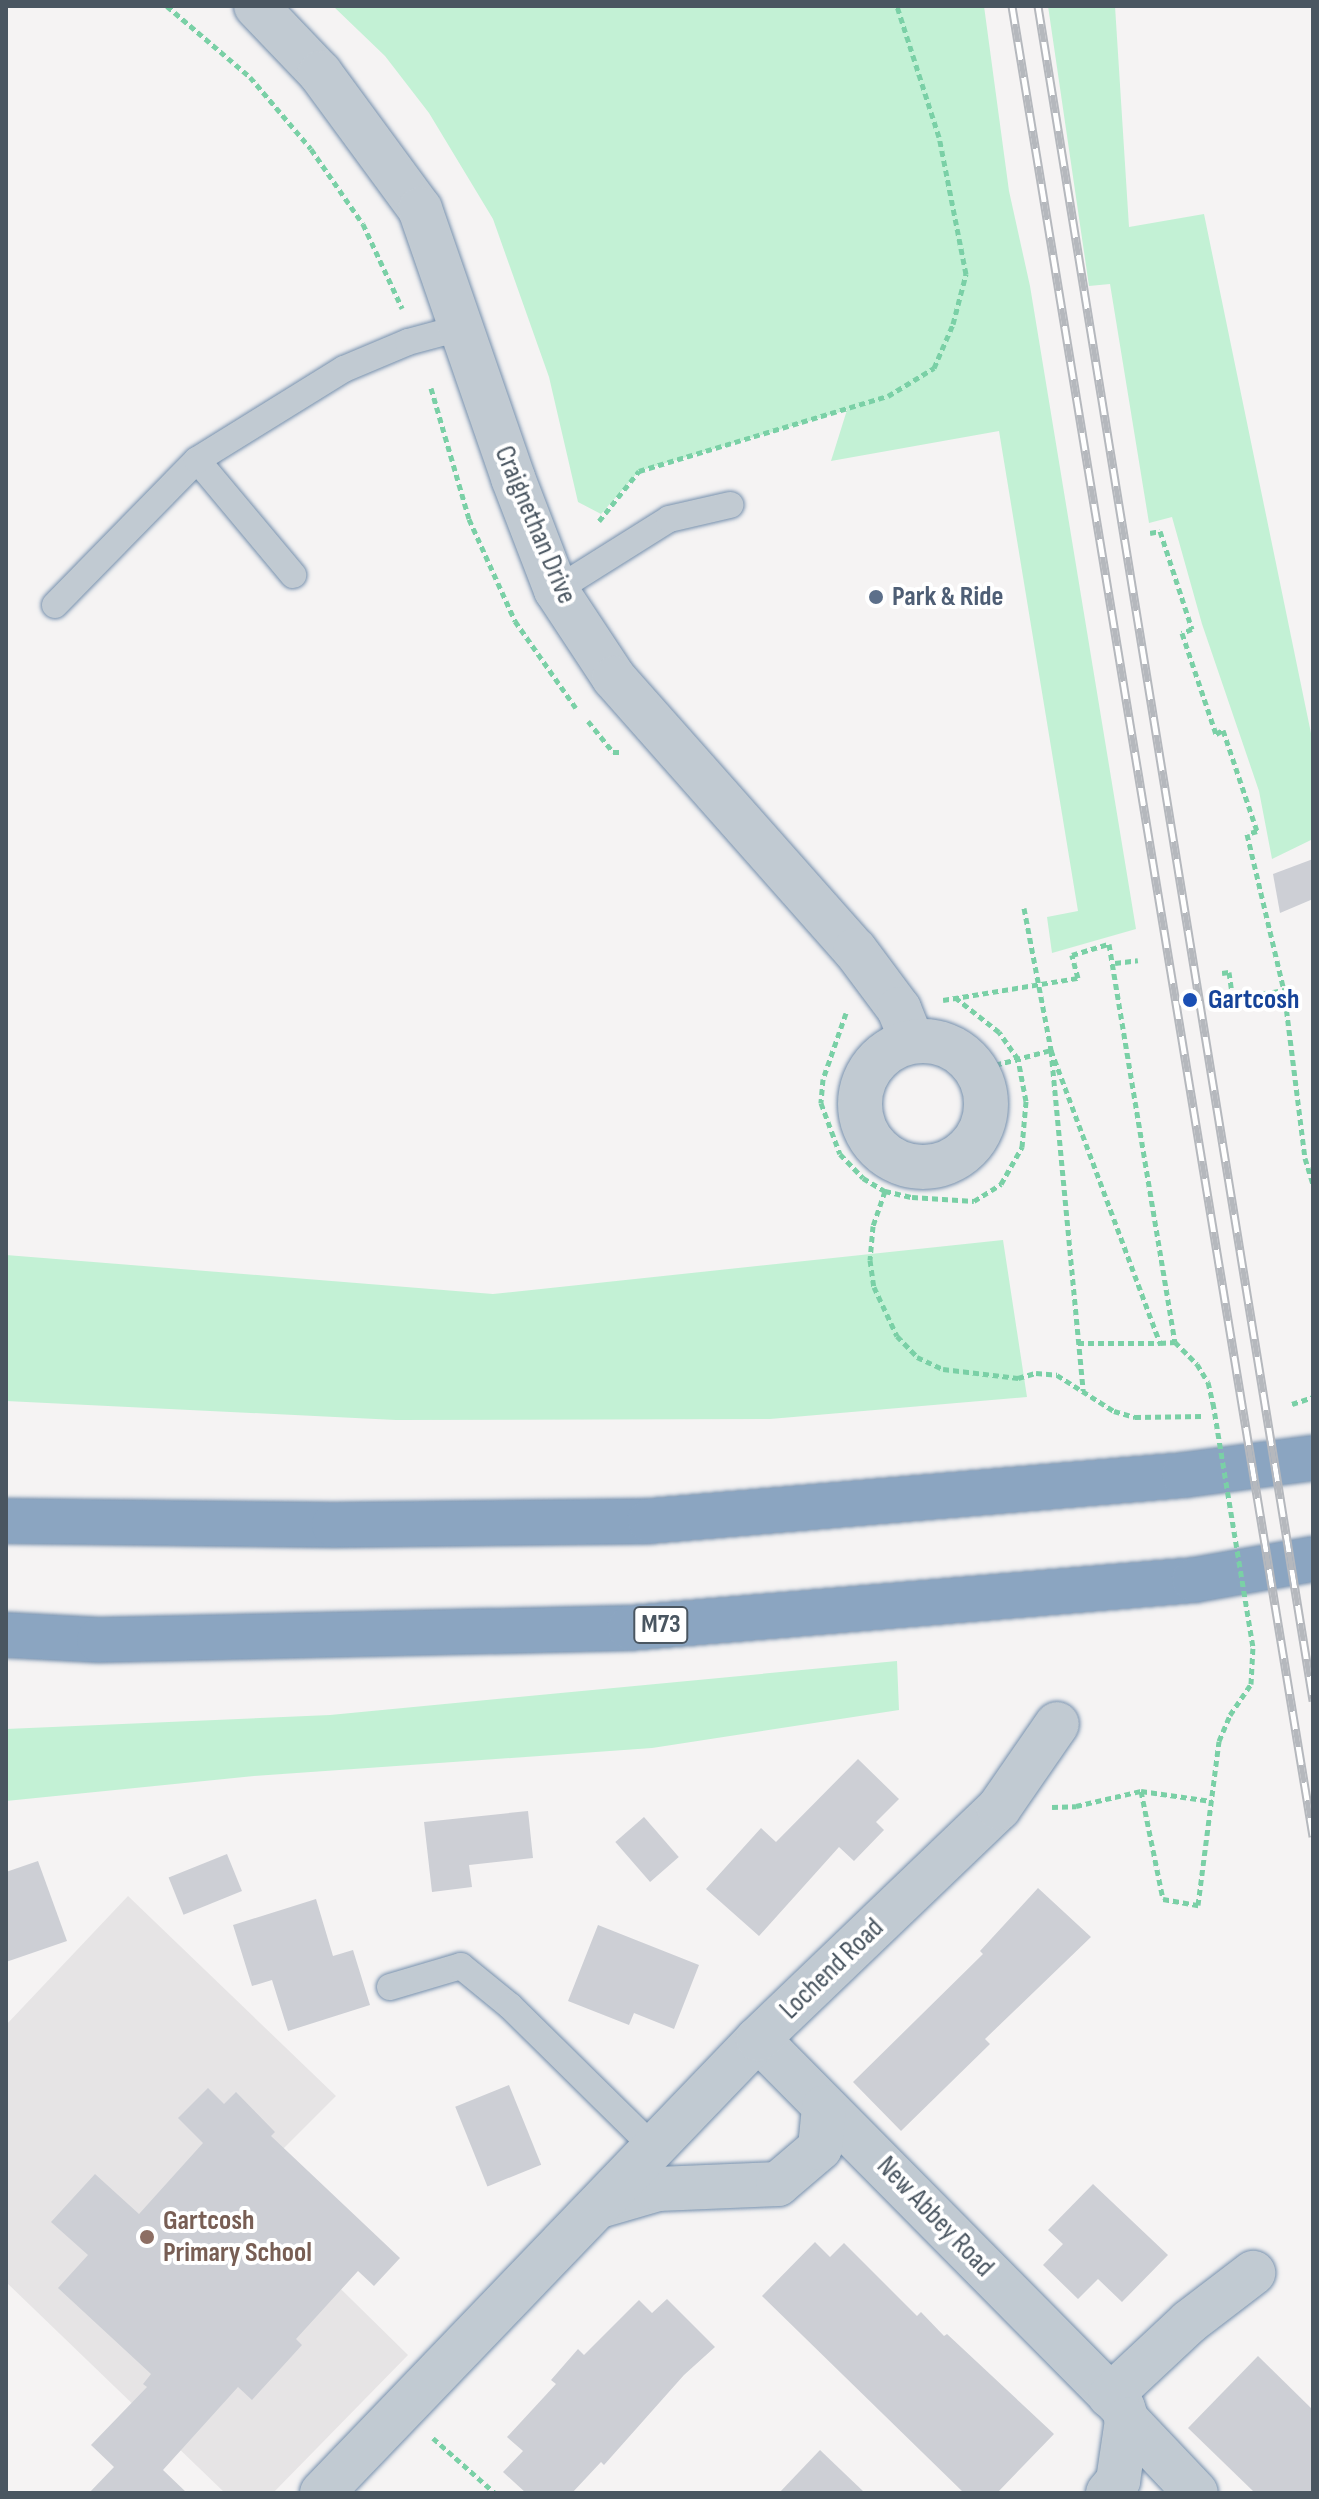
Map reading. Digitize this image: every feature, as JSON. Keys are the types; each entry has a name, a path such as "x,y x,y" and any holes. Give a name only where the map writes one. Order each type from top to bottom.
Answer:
{"highway":[{"path":"6,1521 334,1525 650,1521 1184,1475 1313,1458"},
{"path":"6,1497 334,1525"},
{"name":"M73","path":"6,1635 99,1640 630,1628 1194,1580 1313,1559"},
{"path":"6,1646 99,1640"}],"street":[{"name":"Craignethan Drive","path":"256,6 320,73 420,209 460,328 569,582 614,678 855,950 906,1025"},
{"path":"906,1025 931,1041 949,1046 976,1070 984,1089 986,1110 981,1130 970,1147 954,1160 935,1168 914,1168 878,1151 860,1115 859,1096 866,1076 877,1060 893,1048 906,1025"},
{"name":"Lochend Road","path":"322,2493 758,2039 999,1808 1057,1724"},
{"name":"New Abbey Road","path":"758,2039 1118,2408 1196,2493"},
{"path":"597,2207 658,2189 778,2184 820,2148 824,2107"},
{"path":"1108,2493 1118,2481 1118,2408 1189,2322 1253,2273"}],"lane":[{"path":"55,605 197,460 344,369 408,342 460,328"},
{"path":"197,460 293,575"},
{"path":"569,582 669,519 730,505"},
{"path":"390,1987 461,1966 510,2006 654,2148"}],"path":[{"path":"569,582 601,514 639,471 888,396 934,368 953,324 966,274 939,137 897,6"},
{"path":"1150,533 1160,531 1192,629 1182,633 1216,734 1223,730 1257,831 1247,834 1284,990 1305,1158 1313,1185"},
{"path":"1024,908 1051,1050 1083,1390"},
{"path":"906,1025 1038,982 1078,978 1072,955 1109,944 1115,963 1175,1342 1202,1373 1213,1403 1253,1648 1251,1684 1230,1715 1219,1741 1198,1905 1163,1899 1141,1791"},
{"path":"1115,963 1138,960"},
{"path":"1222,973 1229,972 1233,999 1284,990"},
{"path":"976,1070 1051,1050"},
{"path":"1051,1050 1160,1343"},
{"path":"885,1191 873,1226 870,1260 874,1287 897,1336 917,1357 943,1369 1018,1378 1036,1373 1057,1375 1114,1411 1135,1417 1203,1416"},
{"path":"1078,1343 1175,1342"},
{"path":"1292,1404 1313,1397"},
{"path":"999,1808 1076,1806 1141,1791 1211,1801"},
{"path":"405,2409 495,2493"}],"shaded area":[{"name":"Gartcosh Primary School","path":"128,1896 336,2096 241,2191 408,2355 273,2493 225,2493 6,2282 6,2025"}],"green space":[{"path":"333,6 984,6 1009,191 1030,286 1136,929 1052,953 1047,917 1078,911 999,431 831,461 847,410 639,471 601,514 578,502 549,377 493,219 429,113 385,56"},
{"path":"1048,6 1115,6 1129,227 1204,214 1313,743 1313,839 1272,859 1259,791 1202,624 1172,517 1149,523 1110,284 1089,286"},
{"path":"1003,1240 1027,1397 770,1419 396,1420 6,1401 6,1255 493,1294"},
{"path":"897,1661 899,1710 652,1748 254,1776 6,1801 6,1729 330,1715"}],"building":[{"path":"1313,859 1313,899 1280,913 1273,874"},
{"path":"858,1759 899,1799 876,1822 884,1830 854,1861 839,1847 759,1936 706,1889 761,1828 776,1842"},
{"path":"528,1811 533,1858 469,1865 472,1887 432,1892 424,1822"},
{"path":"644,1817 679,1857 650,1882 615,1842"},
{"path":"227,1854 242,1891 184,1915 169,1878"},
{"path":"38,1861 67,1941 6,1962 6,1872"},
{"path":"1038,1888 1091,1937 985,2039 990,2044 901,2131 853,2082 983,1954 980,1951"},
{"path":"316,1899 333,1956 353,1950 370,2005 288,2031 272,1980 252,1986 233,1925"},
{"path":"598,1925 699,1965 674,2029 634,2013 629,2025 568,2001"},
{"path":"509,2085 541,2165 487,2186 455,2107"},
{"path":"208,2088 224,2104 236,2092 275,2132 271,2136 400,2258 374,2286 358,2271 296,2339 302,2345 252,2400 238,2387 163,2470 187,2493 89,2493 114,2467 91,2445 147,2387 143,2384 151,2374 58,2288 88,2255 51,2222 95,2174 139,2214 203,2143 178,2118"},
{"path":"1093,2184 1168,2255 1122,2302 1098,2279 1078,2299 1043,2265 1063,2244 1048,2230"},
{"path":"815,2242 830,2257 844,2243 917,2316 921,2312 944,2336 947,2334 1054,2434 997,2493 964,2493 762,2296"},
{"path":"667,2299 715,2347 684,2375 604,2465 601,2462 572,2493 526,2493 503,2472 523,2451 507,2437 556,2384 551,2380 578,2349 584,2355 639,2300 652,2313"},
{"path":"1258,2356 1313,2410 1313,2493 1255,2493 1188,2428"},
{"path":"820,2450 865,2493 779,2493"}],"railway":[{"path":"1012,6 1313,1836"},
{"path":"1038,6 1313,1701"}],"place":[{"name":"Park & Ride","path":"876,597"},
{"name":"Gartcosh","path":"1190,1000"},
{"name":"Gartcosh Primary School","path":"147,2237"}]}
